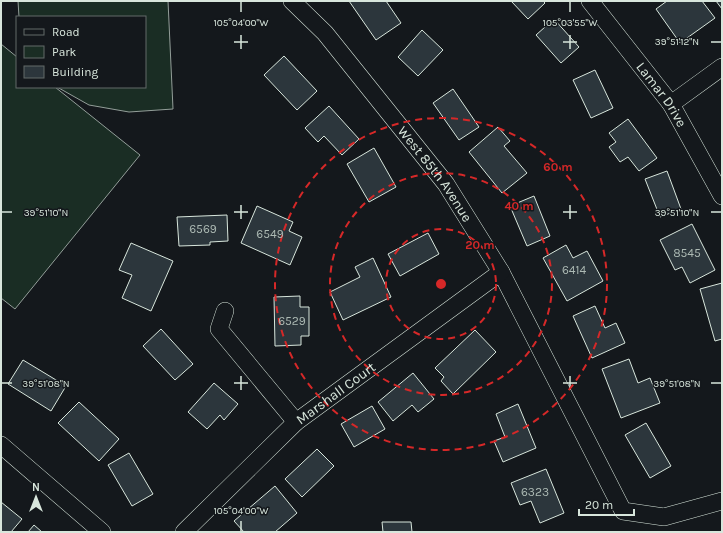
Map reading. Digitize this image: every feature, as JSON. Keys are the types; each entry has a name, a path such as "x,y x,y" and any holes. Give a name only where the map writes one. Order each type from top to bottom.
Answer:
{"street":[{"name":"West 85th Avenue","path":"292,1 325,33 446,184 502,272 623,511 664,517 722,501"},
{"name":"Lamar Drive","path":"590,1 671,104 722,196"},
{"path":"671,104 722,67"},
{"name":"Marshall Court","path":"184,532 296,422 502,272"},
{"path":"225,311 219,329 296,422"},
{"path":"1,445 102,532"}],"green space":[{"path":"18,1 168,1 173,109 129,112 89,105 59,88 146,88 146,16 19,16"},
{"path":"1,44 16,56 16,88 56,88 140,155 15,309 1,298"}],"building":[{"path":"349,1 386,1 401,23 376,40"},
{"path":"511,1 543,1 545,3 528,19"},
{"path":"667,1 702,1 715,18 680,43 656,9"},
{"path":"716,1 722,1 722,9"},
{"path":"554,19 579,47 561,63 536,35"},
{"path":"422,30 443,50 418,76 398,57"},
{"path":"284,56 317,91 297,110 264,75"},
{"path":"595,70 613,108 591,118 573,80"},
{"path":"453,89 479,127 459,140 433,103"},
{"path":"329,106 359,139 342,155 324,136 318,142 305,128"},
{"path":"628,119 657,158 639,171 628,157 620,162 609,147 616,142 609,133"},
{"path":"498,127 510,141 504,146 527,173 502,193 469,152"},
{"path":"374,148 396,187 369,202 347,164"},
{"path":"667,171 681,209 660,217 645,179"},
{"path":"534,196 550,236 527,246 510,206"},
{"path":"257,206 293,222 289,231 302,237 290,265 241,243"},
{"path":"227,215 228,241 210,242 210,245 179,246 177,217"},
{"path":"692,224 715,270 690,283 682,267 675,270 660,240"},
{"path":"428,233 439,254 400,276 388,254"},
{"path":"131,243 173,261 151,311 122,298 132,275 119,270"},
{"path":"566,245 573,258 587,251 603,281 567,301 543,258"},
{"path":"373,258 391,297 343,320 330,292 360,277 355,267"},
{"path":"722,283 722,339 715,341 700,289"},
{"path":"300,296 300,307 309,307 309,336 301,336 301,345 275,346 274,297"},
{"path":"595,306 605,328 616,323 625,343 592,358 573,316"},
{"path":"161,329 193,364 175,380 143,346"},
{"path":"475,330 496,352 453,394 441,381 444,377 435,368"},
{"path":"629,359 638,383 650,378 660,403 621,418 602,369"},
{"path":"23,360 66,386 51,411 8,384"},
{"path":"413,373 434,399 418,412 412,405 393,421 378,402"},
{"path":"214,383 238,404 224,420 220,415 207,429 188,412"},
{"path":"79,402 119,439 99,461 58,423"},
{"path":"518,404 536,448 503,462 494,441 505,437 496,414"},
{"path":"372,406 385,429 354,447 341,424"},
{"path":"646,423 671,466 650,478 625,435"},
{"path":"317,449 334,466 302,497 285,479"},
{"path":"129,453 153,494 132,506 108,465"},
{"path":"546,469 564,513 540,523 531,501 520,505 511,483"},
{"path":"275,486 297,513 275,532 244,532 234,521"},
{"path":"1,502 22,519 11,532 1,532"},
{"path":"382,522 411,522 412,532 383,532"},
{"path":"34,525 42,532 28,532"}]}
